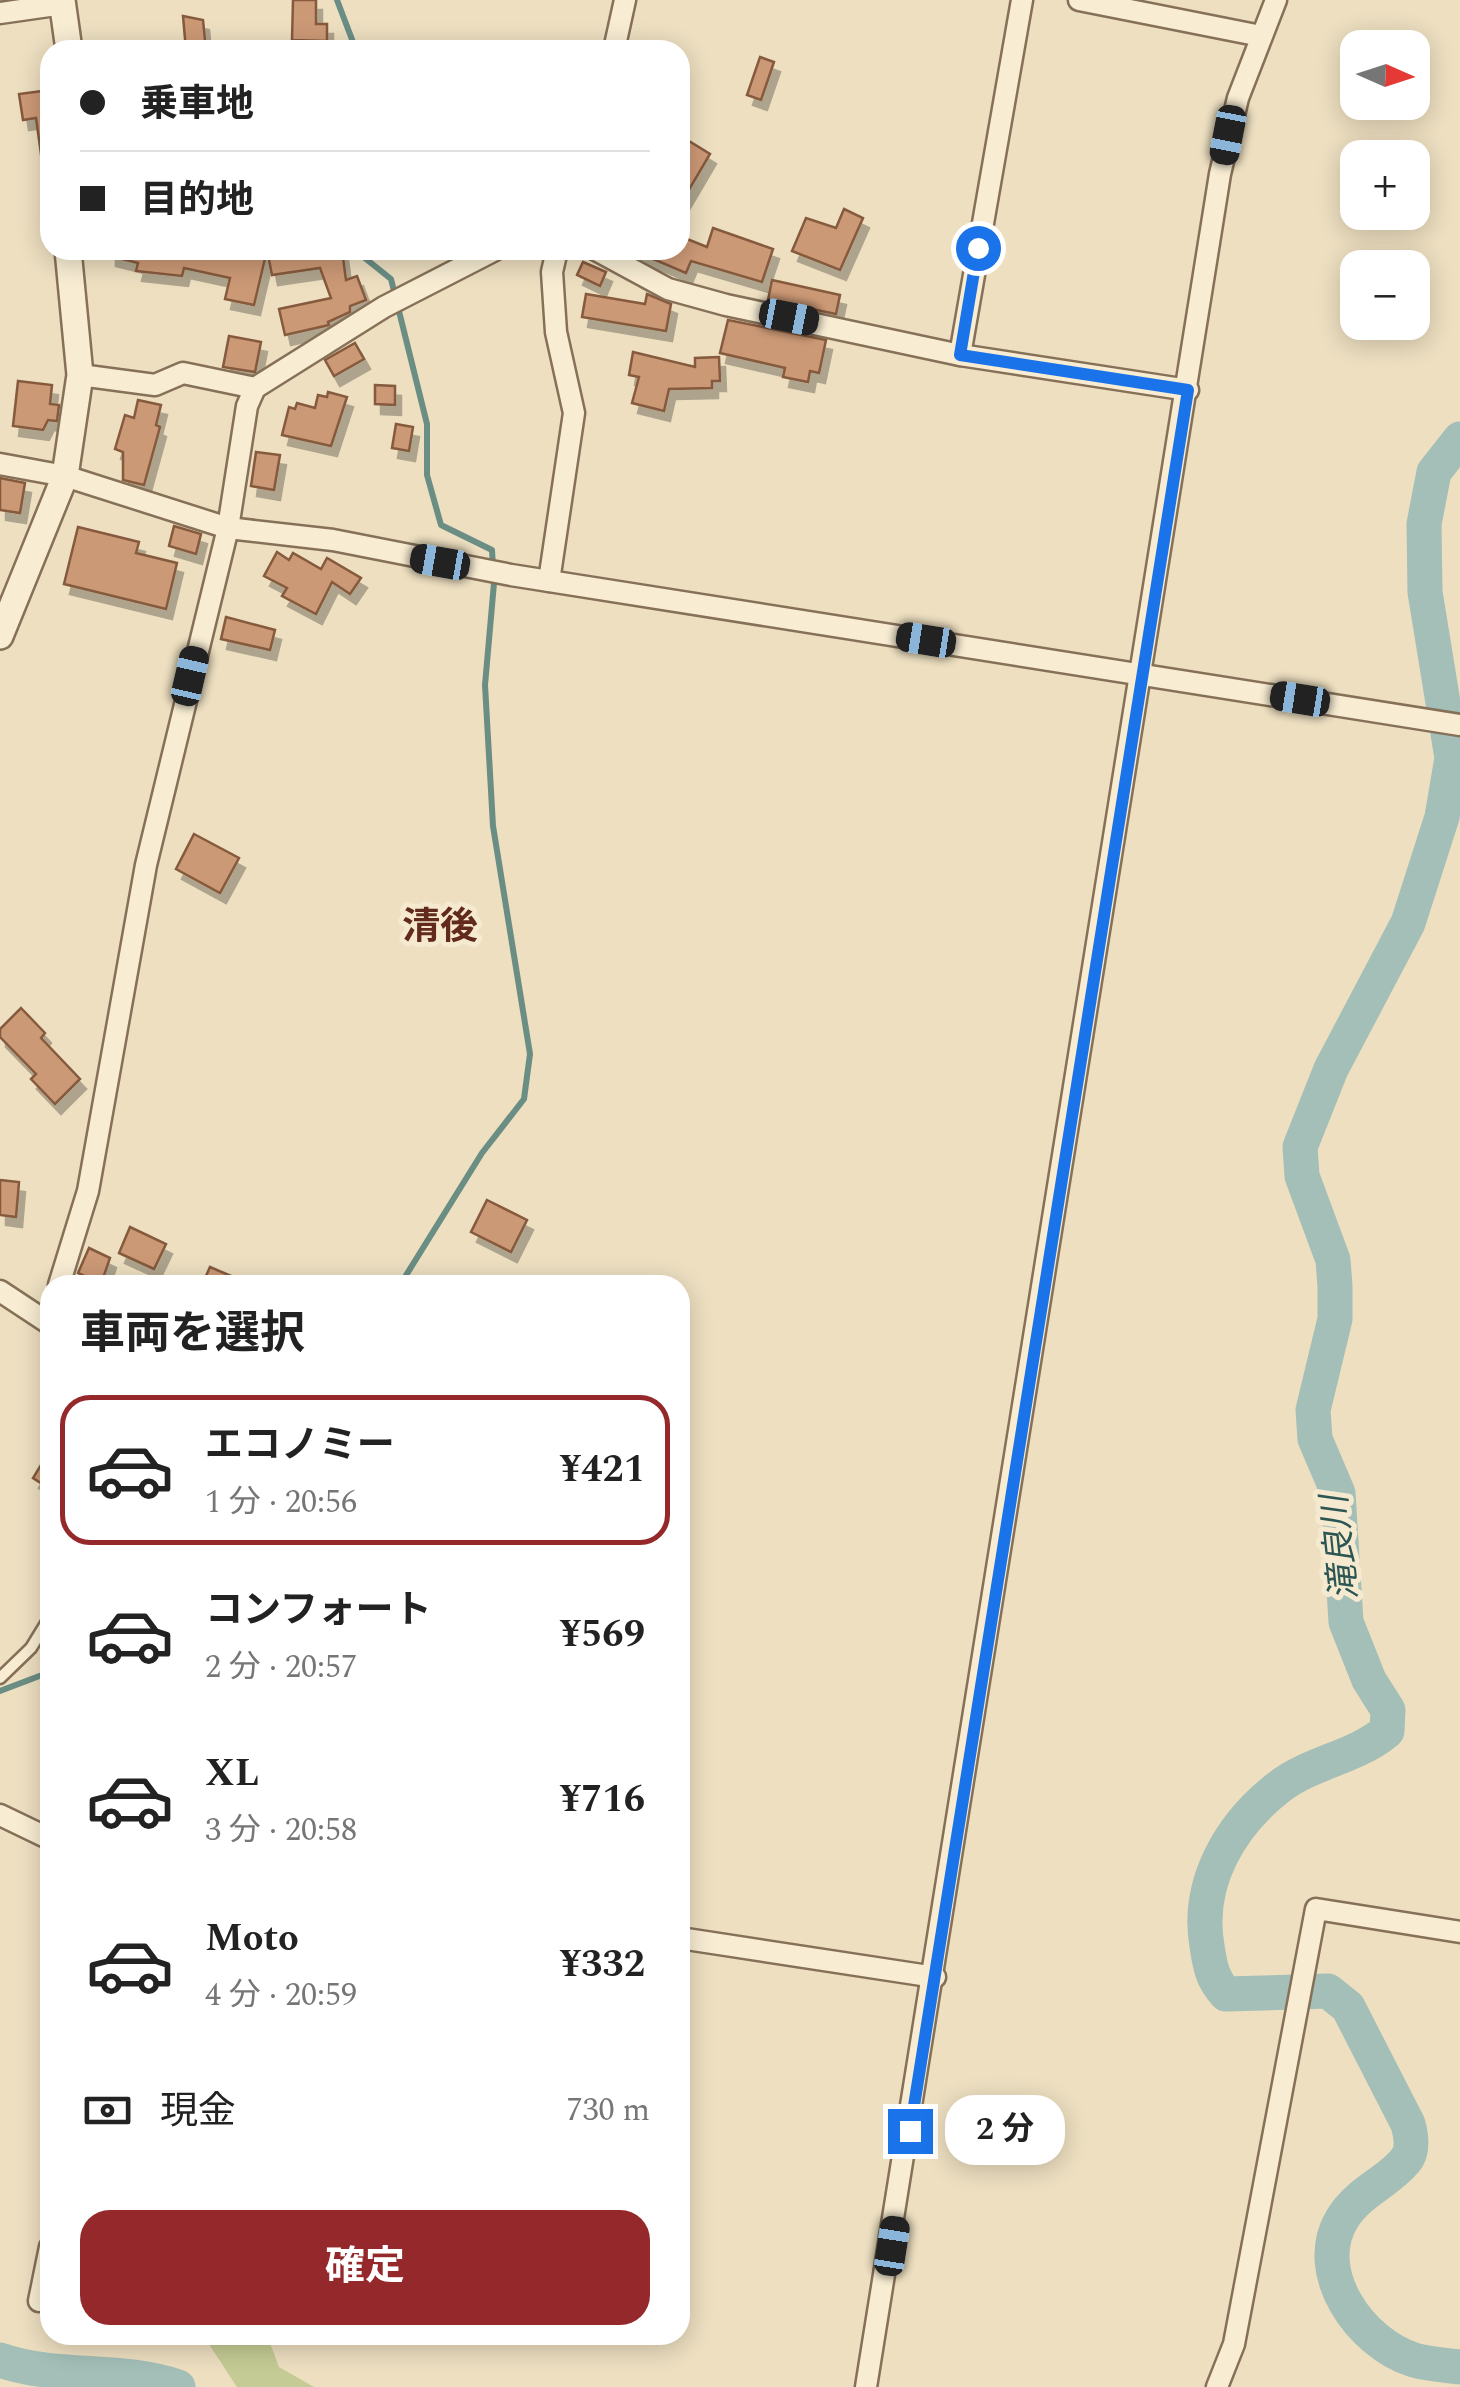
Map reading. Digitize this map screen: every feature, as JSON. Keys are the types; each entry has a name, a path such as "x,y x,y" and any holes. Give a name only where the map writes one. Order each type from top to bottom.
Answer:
{"street":[{"path":"616,40 625,0"},
{"path":"960,355 1022,0"},
{"path":"1079,0 1261,36"},
{"path":"866,2387 1228,135 1276,0"},
{"path":"0,13 63,2 68,40"},
{"path":"0,636 65,476 80,375 69,260"},
{"path":"62,1275 88,1191 146,865 228,528 240,440 255,388 384,308 416,295 477,260"},
{"path":"549,582 574,413 556,332 555,260"},
{"path":"614,260 668,289 960,355 1188,390"},
{"path":"80,375 155,385 183,373 255,388"},
{"path":"0,464 65,476 228,528 333,540 511,576 1460,726"},
{"path":"0,1291 40,1315"},
{"path":"0,1814 40,1834"},
{"path":"1217,2387 1234,2344 1316,1909 1460,1932"},
{"path":"690,1940 934,1977"},
{"path":"39,2300 40,2295"}],"lane":[{"path":"0,1678 31,1648 40,1633"}],"green space":[{"path":"210,2345 271,2345 279,2367 314,2387 237,2387"}],"building":[{"path":"293,0 316,0 316,24 327,24 327,40 292,40"},
{"path":"183,16 203,20 205,40 185,40"},
{"path":"760,57 774,62 761,100 747,95"},
{"path":"40,91 40,147 36,118 23,120 19,94"},
{"path":"690,142 710,154 690,188"},
{"path":"844,209 863,218 840,270 792,251 806,218 836,228"},
{"path":"713,228 773,249 762,282 691,261 686,273 655,260 690,260 690,240 707,247"},
{"path":"126,260 265,260 254,305 225,299 230,278 184,268 182,276 136,271 138,263"},
{"path":"269,260 343,260 346,280 357,276 366,300 350,306 350,312 328,322 329,325 285,335 279,309 331,298 320,268 272,275"},
{"path":"583,262 606,272 600,286 577,275"},
{"path":"772,280 840,295 836,314 768,300"},
{"path":"586,294 645,304 647,294 671,304 666,331 582,317"},
{"path":"728,320 826,340 819,373 810,371 808,382 783,377 785,368 720,353"},
{"path":"229,336 261,342 255,372 223,367"},
{"path":"355,343 364,359 334,376 325,360"},
{"path":"633,352 695,367 695,358 719,357 720,381 712,381 712,388 669,389 664,411 632,403 639,377 629,375"},
{"path":"18,381 52,385 50,404 59,405 57,421 48,420 43,430 13,426"},
{"path":"375,385 395,386 395,405 375,404"},
{"path":"328,392 347,397 331,446 282,435 289,407 295,409 297,403 315,408 318,395 327,397"},
{"path":"138,400 161,405 156,425 160,427 144,485 123,480 123,452 115,449 125,415 134,418"},
{"path":"396,424 413,427 409,451 392,448"},
{"path":"256,452 280,455 274,490 251,486"},
{"path":"0,478 25,483 20,513 0,510"},
{"path":"174,526 201,534 196,554 169,546"},
{"path":"78,527 139,542 136,553 177,563 166,609 64,584"},
{"path":"277,552 289,560 293,553 321,569 327,558 361,578 350,594 332,582 316,614 282,596 287,588 264,576"},
{"path":"226,617 275,630 270,650 221,639"},
{"path":"194,834 239,858 220,893 176,869"},
{"path":"21,1008 45,1033 41,1038 80,1079 55,1104 31,1079 36,1074 0,1037 0,1029"},
{"path":"0,1180 19,1182 16,1217 0,1215"},
{"path":"487,1200 527,1220 511,1252 471,1232"},
{"path":"130,1227 166,1244 154,1269 119,1253"},
{"path":"89,1248 110,1258 104,1275 78,1273"},
{"path":"210,1267 229,1275 206,1275"}],"waterway":[{"path":"337,0 352,40"},
{"path":"367,260 391,279 427,424 427,475 441,525 492,550 494,583 485,685 493,826 530,1054 524,1099 482,1153 406,1275"},
{"name":"滝良川","path":"1460,439 1434,472 1424,524 1425,592 1452,758 1442,817 1408,923 1331,1069 1300,1147 1302,1176 1333,1260 1335,1286 1335,1319 1313,1410 1315,1439 1338,1493 1346,1622 1369,1680 1388,1710 1387,1731 1361,1748 1305,1771 1261,1802 1220,1857 1212,1878 1205,1923 1211,1966 1226,1994 1328,1991 1348,2007 1408,2124 1411,2143 1405,2161 1356,2202 1342,2219 1334,2240 1336,2282 1359,2322 1375,2338 1419,2361 1460,2367"},
{"path":"0,1691 40,1676"},
{"path":"0,2360 44,2370 134,2377 178,2387"}],"district":[{"name":"清後","path":"440,926"}],"route":[{"path":"910,2131 1188,390 960,355 978,248"}]}
